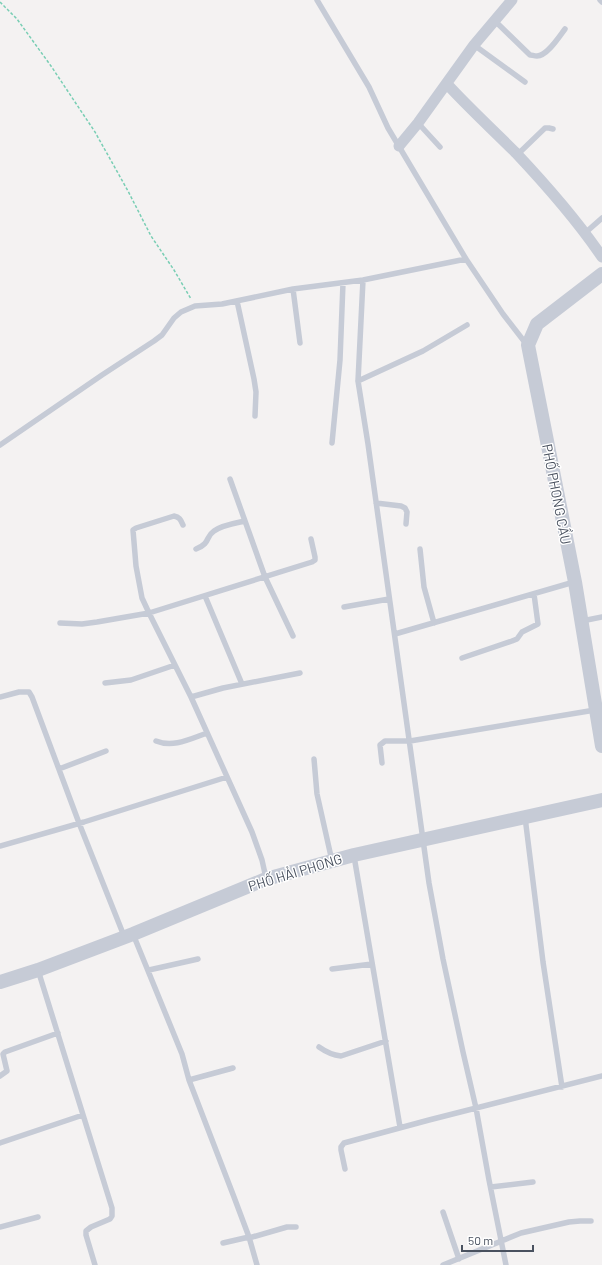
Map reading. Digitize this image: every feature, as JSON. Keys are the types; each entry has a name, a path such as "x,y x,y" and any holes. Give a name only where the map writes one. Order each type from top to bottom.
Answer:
{"street":[{"path":"396,141 418,124 474,45 512,0"},
{"path":"447,84 517,155 548,189 585,233 602,257"},
{"path":"528,345 536,324 602,274"},
{"name":"PHỐ PHONG CẦU","path":"528,345 575,582 602,746"},
{"name":"PHỐ HẢI PHONG","path":"0,982 38,970 129,935 275,876 354,855 602,800"}],"lane":[{"path":"317,0 369,87 388,128 466,259 503,314 528,345"},
{"path":"495,21 530,55 537,56 547,51 566,29"},
{"path":"474,45 526,82"},
{"path":"418,124 440,147"},
{"path":"517,155 545,128 553,130"},
{"path":"585,233 602,218"},
{"path":"0,445 154,341 181,312 195,306 222,304 293,289 360,280 466,259"},
{"path":"360,280 358,381 424,839 429,883 443,958 476,1108 506,1265"},
{"path":"332,443 346,282"},
{"path":"293,289 300,343"},
{"path":"237,301 254,379 256,392 255,416"},
{"path":"358,381 423,351 467,325"},
{"path":"230,480 265,577 293,636"},
{"path":"376,503 405,508 406,524"},
{"path":"183,526 180,519 174,516 133,530 134,552 142,598 191,697 252,832 262,860 275,876"},
{"path":"196,549 204,546 214,531 221,527 245,521"},
{"path":"60,623 82,624 149,613 312,562 315,560 315,557 311,539"},
{"path":"420,549 424,587 434,623"},
{"path":"395,634 575,582"},
{"path":"462,658 512,641 522,632 538,624 534,594"},
{"path":"205,596 242,684"},
{"path":"344,607 389,599"},
{"path":"582,621 602,617"},
{"path":"105,683 131,680 174,665"},
{"path":"191,697 242,684 300,673"},
{"path":"0,697 19,692 29,692 32,697 79,823 129,935 149,970 182,1054 189,1080 249,1238 257,1265"},
{"path":"382,763 380,745 385,741 410,741 596,710"},
{"path":"156,741 163,744 171,744 207,733"},
{"path":"59,769 106,751"},
{"path":"314,759 317,794 332,861"},
{"path":"0,846 227,777"},
{"path":"525,817 543,962 562,1086"},
{"path":"354,855 400,1127"},
{"path":"149,970 198,959"},
{"path":"332,969 372,964"},
{"path":"38,970 112,1213 110,1219 92,1226 86,1231 96,1265"},
{"path":"0,1076 7,1071 3,1054 5,1052 58,1033"},
{"path":"319,1047 326,1052 341,1056 386,1042"},
{"path":"189,1080 233,1068"},
{"path":"345,1169 341,1150 344,1143 400,1127 602,1076"},
{"path":"0,1143 83,1115"},
{"path":"491,1187 533,1182"},
{"path":"443,1212 459,1259"},
{"path":"0,1227 38,1217"},
{"path":"443,1265 501,1240 533,1230 569,1222 591,1221"},
{"path":"224,1242 249,1238 287,1227 296,1227"}],"path":[{"path":"0,2 17,19 51,66 95,132 151,236 174,270 195,306"}]}
